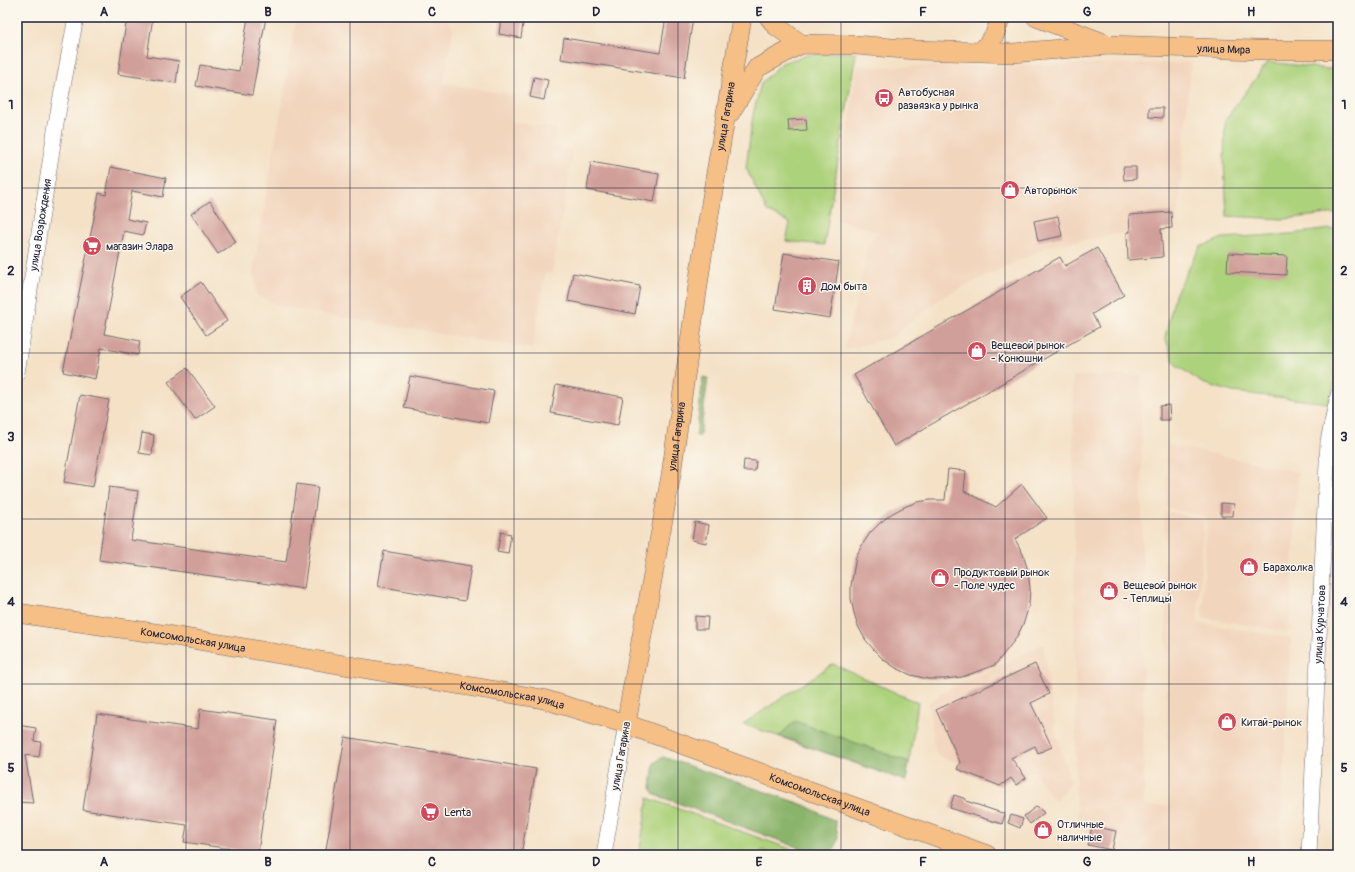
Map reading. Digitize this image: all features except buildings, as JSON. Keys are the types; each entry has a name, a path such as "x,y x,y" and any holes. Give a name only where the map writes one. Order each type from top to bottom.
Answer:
{"main road":[{"name":"улица Гагарина","path":"626,724 671,475 702,257 742,17"},
{"path":"769,17 776,26 801,44"},
{"path":"982,51 994,36 1000,20 999,17"},
{"path":"1036,17 1109,45"},
{"path":"726,119 757,68 801,44 856,45 916,50 1013,53 1109,45"},
{"name":"улица Мира","path":"1109,45 1257,50 1338,50"},
{"name":"Комсомольская улица","path":"17,613 168,635 543,699 626,724 987,855"}],"street":[{"name":"улица Возрождения","path":"17,373 60,101 76,17"},
{"name":"улица Курчатова","path":"1309,855 1328,441 1338,395"},
{"name":"улица Гагарина","path":"604,855 626,724"}],"shaded area":[{"path":"297,17 445,17 453,29 444,83 514,95 510,121 557,129 554,147 573,150 552,274 545,273 532,349 283,307 257,296 253,271"},
{"name":"Авторынок","path":"1191,63 1177,225 1051,245 942,297 892,337 844,350 865,264 867,243 880,232 836,220 857,67"},
{"name":"Вещевой рынок - Теплицы","path":"1141,375 1144,806 1076,806 1073,376"},
{"name":"Барахолка","path":"1166,444 1298,472 1290,632 1202,617 1207,517 1166,507"},
{"name":"Китай-рынок","path":"1164,511 1204,520 1197,623 1291,638 1279,855 1122,855 1124,838 1077,829 1078,807 1169,806"},
{"path":"1043,644 1056,734 1071,782 1055,802 1034,771 1018,778 965,765 936,755 928,703 943,692"}],"green space":[{"path":"856,53 824,245 786,241 790,223 767,211 746,168 753,114 761,83 782,63 807,55"},
{"path":"1268,62 1329,69 1338,68 1338,213 1284,219 1227,216 1224,164 1225,120"},
{"path":"1338,228 1338,374 1328,403 1233,392 1202,383 1175,364 1165,337 1175,295 1200,247 1223,238 1290,234"},
{"path":"703,377 708,378 700,436 696,436"},
{"path":"833,664 918,703 906,781 743,724"},
{"path":"795,721 909,762 906,781 779,736"},
{"path":"663,757 804,805 835,821 838,837 835,849 819,855 653,794 651,787 654,763"},
{"path":"648,798 807,855 774,855 762,850 761,855 639,855"}],"place":[{"name":"Автобусная развязка у рынка","path":"884,98"},
{"name":"Авторынок","path":"1010,190"},
{"name":"магазин Элара","path":"92,246"},
{"name":"Дом быта","path":"807,286"},
{"name":"Вещевой рынок - Конюшни","path":"977,351"},
{"name":"Барахолка","path":"1249,567"},
{"name":"Продуктовый рынок - Поле чудес","path":"940,578"},
{"name":"Вещевой рынок - Теплицы","path":"1109,591"},
{"name":"Китай-рынок","path":"1227,722"},
{"name":"Lenta","path":"430,812"},
{"name":"Отличные наличные","path":"1043,830"}]}
